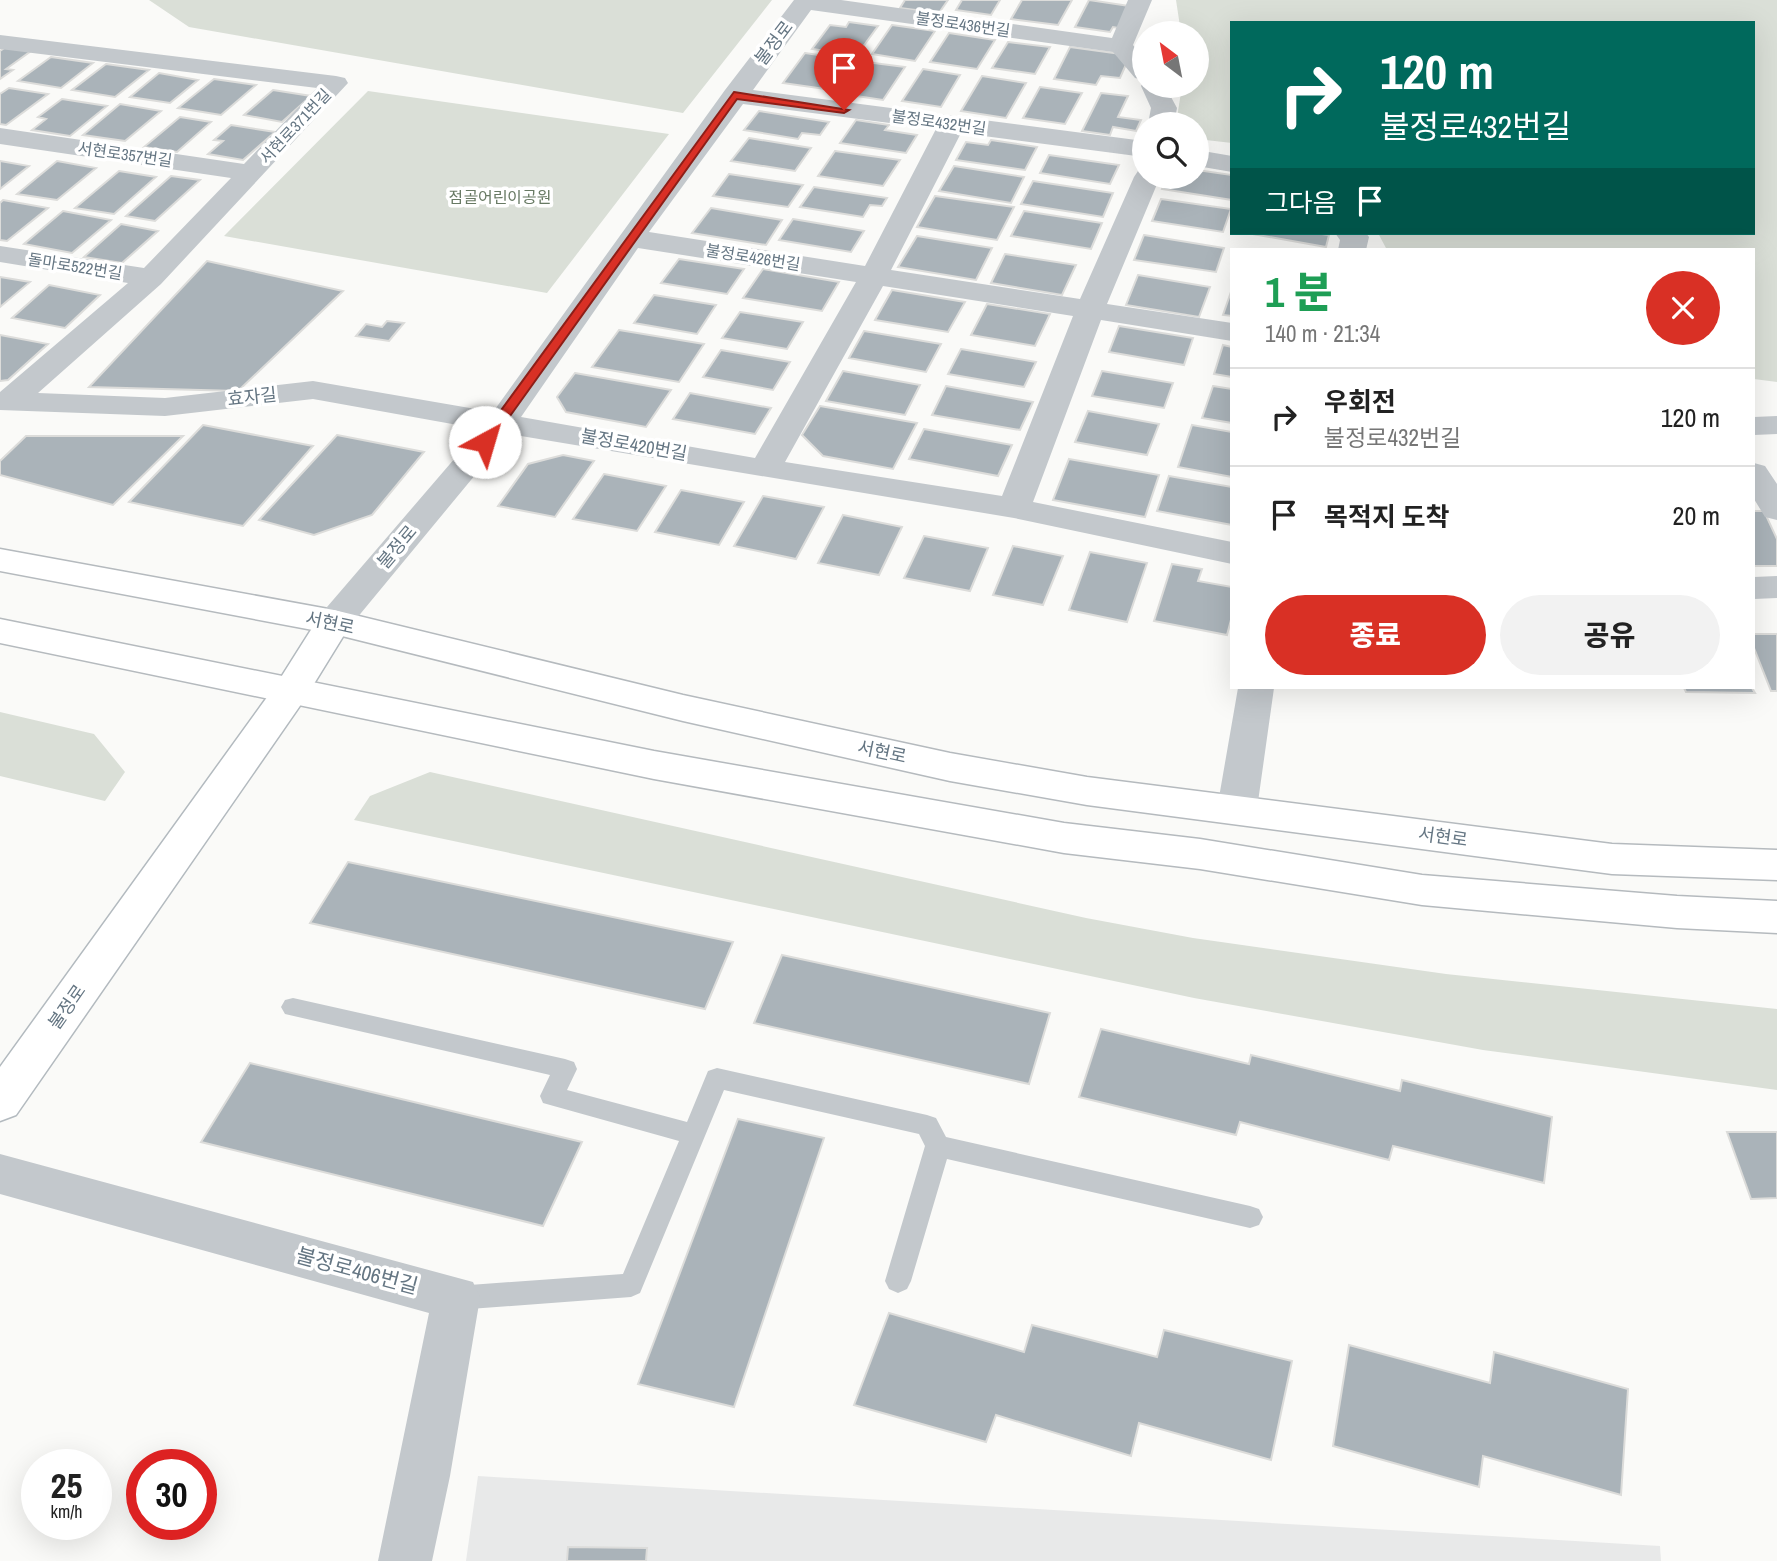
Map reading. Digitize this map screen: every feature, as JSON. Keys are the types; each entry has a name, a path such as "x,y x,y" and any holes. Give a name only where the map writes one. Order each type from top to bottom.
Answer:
{"main road":[{"name":"서현로","path":"0,560 334,622 683,708 950,767 1087,791 1612,859 1777,865"},
{"name":"불정로","path":"0,1102 291,691 334,622"},
{"path":"0,631 654,765 1063,838 1200,854 1422,890 1677,912 1777,917"}],"street":[{"path":"1132,59 1121,46 1140,0"},
{"name":"불정로436번길","path":"806,1 1121,46"},
{"name":"불정로","path":"334,622 502,422 734,95 806,1"},
{"name":"서현로371번길","path":"0,42 336,83 151,278 5,402"},
{"name":"불정로432번길","path":"734,95 1132,147"},
{"path":"765,469 874,276 953,124"},
{"name":"서현로357번길","path":"0,136 251,173"},
{"path":"1209,160 1230,164"},
{"path":"1014,508 1090,310 1142,189"},
{"name":"불정로426번길","path":"631,238 1230,332"},
{"name":"돌마로522번길","path":"0,254 151,278"},
{"name":"효자길","path":"5,402 165,407 313,390 502,422"},
{"name":"불정로420번길","path":"502,422 765,469 1014,508 1230,553"},
{"path":"1755,426 1777,425"},
{"path":"1755,475 1777,510"},
{"path":"1755,588 1777,587"},
{"path":"1237,809 1256,689"},
{"name":"불정로406번길","path":"0,1174 456,1298"},
{"path":"405,1561 424,1476 456,1298"}],"lane":[{"path":"293,1007 565,1069 552,1096 694,1134"},
{"path":"456,1298 631,1285 717,1078 927,1125 938,1146 898,1281"},
{"path":"938,1146 1250,1217"}],"shaded area":[{"path":"478,1476 1660,1546 1661,1561 466,1561"}],"green space":[{"path":"149,0 772,0 683,113 189,27"},
{"path":"1176,0 1777,0 1777,382 1755,379 1755,248 1386,248 1379,235 1755,235 1755,21 1230,21 1230,143 1209,140 1209,112 1178,112 1180,98 1209,98 1209,21 1179,21"},
{"name":"점골어린이공원","path":"368,91 669,134 547,293 224,236"},
{"path":"0,712 94,734 125,772 105,801 0,776"},
{"path":"430,772 1086,918 1193,938 1446,974 1777,1009 1777,1090 1483,1050 1194,998 354,820 370,796"}],"building":[{"path":"905,0 948,0 939,13 900,8"},
{"path":"962,0 1000,0 991,15 956,10"},
{"path":"1022,0 1072,0 1058,25 1011,19"},
{"path":"1089,0 1136,7 1124,29 1113,27 1110,32 1075,27"},
{"path":"849,22 878,26 857,55 812,49 830,25 846,27"},
{"path":"892,25 935,31 915,61 872,54"},
{"path":"949,33 995,40 977,69 930,62"},
{"path":"1008,42 1050,47 1035,74 992,68"},
{"path":"6,47 31,51 6,69 13,70 0,79 0,51"},
{"path":"1070,47 1121,54 1128,60 1120,78 1101,76 1096,85 1054,79"},
{"path":"805,53 846,59 825,89 783,83"},
{"path":"51,57 93,63 61,88 18,81"},
{"path":"866,62 905,67 883,100 843,94"},
{"path":"106,64 149,70 115,97 72,90"},
{"path":"923,69 960,75 941,107 902,101"},
{"path":"159,73 198,80 170,103 130,97"},
{"path":"982,76 1026,83 1006,118 961,111"},
{"path":"214,79 256,85 221,115 178,108"},
{"path":"1040,87 1082,93 1065,124 1023,118"},
{"path":"9,88 48,94 6,125 0,124 0,94"},
{"path":"273,90 311,96 282,122 244,115"},
{"path":"1101,93 1128,96 1118,117 1132,119 1132,130 1113,127 1110,135 1082,131"},
{"path":"62,99 107,106 70,136 32,130 46,119 38,117"},
{"path":"120,104 161,111 125,141 83,135"},
{"path":"759,111 829,122 820,135 802,133 798,139 744,130"},
{"path":"180,117 211,122 177,152 144,147"},
{"path":"856,120 889,125 885,130 917,135 906,153 840,143"},
{"path":"231,125 275,132 243,160 208,154 223,141 214,140"},
{"path":"749,138 811,148 795,171 731,161"},
{"path":"991,140 1037,147 1025,170 956,160 966,142 988,145"},
{"path":"835,151 900,160 883,186 818,176"},
{"path":"1049,155 1119,165 1110,184 1040,173"},
{"path":"0,161 29,166 0,189"},
{"path":"57,161 96,168 57,200 17,194"},
{"path":"954,166 1024,177 1011,203 939,191"},
{"path":"119,171 156,177 114,214 75,208"},
{"path":"1209,172 1230,175 1230,200 1162,189 1209,189"},
{"path":"729,174 803,185 788,207 713,196"},
{"path":"171,176 200,180 155,221 126,216"},
{"path":"1033,181 1113,193 1103,217 1021,204"},
{"path":"814,187 887,198 882,206 870,205 863,217 800,207"},
{"path":"935,196 1014,207 997,240 917,227"},
{"path":"1161,199 1230,209 1223,232 1152,221"},
{"path":"3,200 48,208 7,241 0,240 0,203"},
{"path":"711,208 782,220 766,245 692,233"},
{"path":"63,211 111,220 72,253 24,244"},
{"path":"1024,211 1102,223 1091,249 1011,236"},
{"path":"793,219 864,231 851,252 779,240"},
{"path":"121,224 158,231 122,263 84,257"},
{"path":"1144,235 1224,248 1216,272 1134,260"},
{"path":"1258,235 1329,235 1326,247"},
{"path":"917,236 992,248 976,280 898,267"},
{"path":"1005,254 1076,265 1062,295 991,283"},
{"path":"679,259 744,269 727,294 661,283"},
{"path":"207,261 343,291 238,391 89,387"},
{"path":"763,269 839,282 822,311 743,298"},
{"path":"1138,275 1210,287 1199,317 1126,305"},
{"path":"0,277 30,282 0,307"},
{"path":"49,285 100,295 65,328 12,318"},
{"path":"892,290 965,302 948,332 875,320"},
{"path":"654,295 716,305 697,334 634,323"},
{"path":"1230,295 1230,316 1223,315"},
{"path":"987,304 1050,314 1035,346 971,335"},
{"path":"740,312 803,322 787,349 722,338"},
{"path":"387,321 404,323 389,341 356,336 366,324 382,327"},
{"path":"1119,326 1193,338 1184,365 1109,352"},
{"path":"619,330 704,344 679,382 592,367"},
{"path":"864,331 941,344 926,372 849,358"},
{"path":"0,335 48,344 8,380 0,381"},
{"path":"1223,345 1230,347 1230,377 1214,374"},
{"path":"961,349 1036,362 1024,387 948,374"},
{"path":"721,350 790,362 773,390 703,377"},
{"path":"843,371 920,385 905,415 826,401"},
{"path":"1102,371 1173,383 1164,408 1092,396"},
{"path":"575,373 671,390 646,427 566,412 557,397"},
{"path":"946,386 1033,402 1020,430 932,415"},
{"path":"1213,386 1230,389 1230,423 1202,418"},
{"path":"690,393 771,408 755,434 673,419"},
{"path":"820,406 917,423 893,469 823,456 802,435"},
{"path":"1088,411 1159,424 1147,455 1075,442"},
{"path":"203,425 313,446 243,526 129,502"},
{"path":"1192,425 1230,432 1230,477 1178,467"},
{"path":"924,429 1012,445 998,476 909,459"},
{"path":"337,435 424,452 372,515 314,535 259,520"},
{"path":"26,436 183,436 113,505 0,475 0,461"},
{"path":"563,455 594,461 555,517 498,506 528,464"},
{"path":"1069,459 1159,475 1145,517 1053,500"},
{"path":"604,474 666,486 637,531 573,519"},
{"path":"1169,476 1230,487 1230,525 1157,511"},
{"path":"681,490 744,502 719,545 655,532"},
{"path":"763,496 824,507 796,559 734,546"},
{"path":"1755,511 1764,511 1777,539 1777,566 1755,566"},
{"path":"843,515 902,527 879,575 818,563"},
{"path":"924,536 988,548 970,591 904,578"},
{"path":"1013,546 1063,556 1043,605 993,595"},
{"path":"1090,552 1147,563 1127,622 1069,610"},
{"path":"1172,564 1202,569 1198,581 1230,587 1230,624 1227,635 1154,621"},
{"path":"1755,634 1777,634 1777,691 1771,691 1755,651"},
{"path":"1684,689 1753,689 1755,693 1686,692"},
{"path":"348,862 733,942 705,1009 310,923"},
{"path":"782,955 1050,1013 1029,1084 754,1023"},
{"path":"1101,1029 1249,1064 1251,1055 1400,1091 1402,1080 1552,1117 1544,1183 1393,1146 1389,1160 1240,1122 1236,1135 1079,1097"},
{"path":"250,1063 582,1142 543,1226 201,1142"},
{"path":"738,1119 824,1138 734,1407 638,1384"},
{"path":"1727,1132 1777,1132 1777,1198 1751,1199"},
{"path":"889,1313 1024,1352 1032,1325 1157,1357 1164,1330 1292,1361 1271,1460 1139,1423 1131,1456 996,1415 986,1442 854,1405"},
{"path":"1349,1345 1490,1383 1494,1352 1628,1389 1621,1495 1483,1456 1479,1487 1333,1446"},
{"path":"568,1547 647,1548 646,1561 567,1561"}],"route":[{"path":"485,442 502,422 734,95 844,110"}]}
